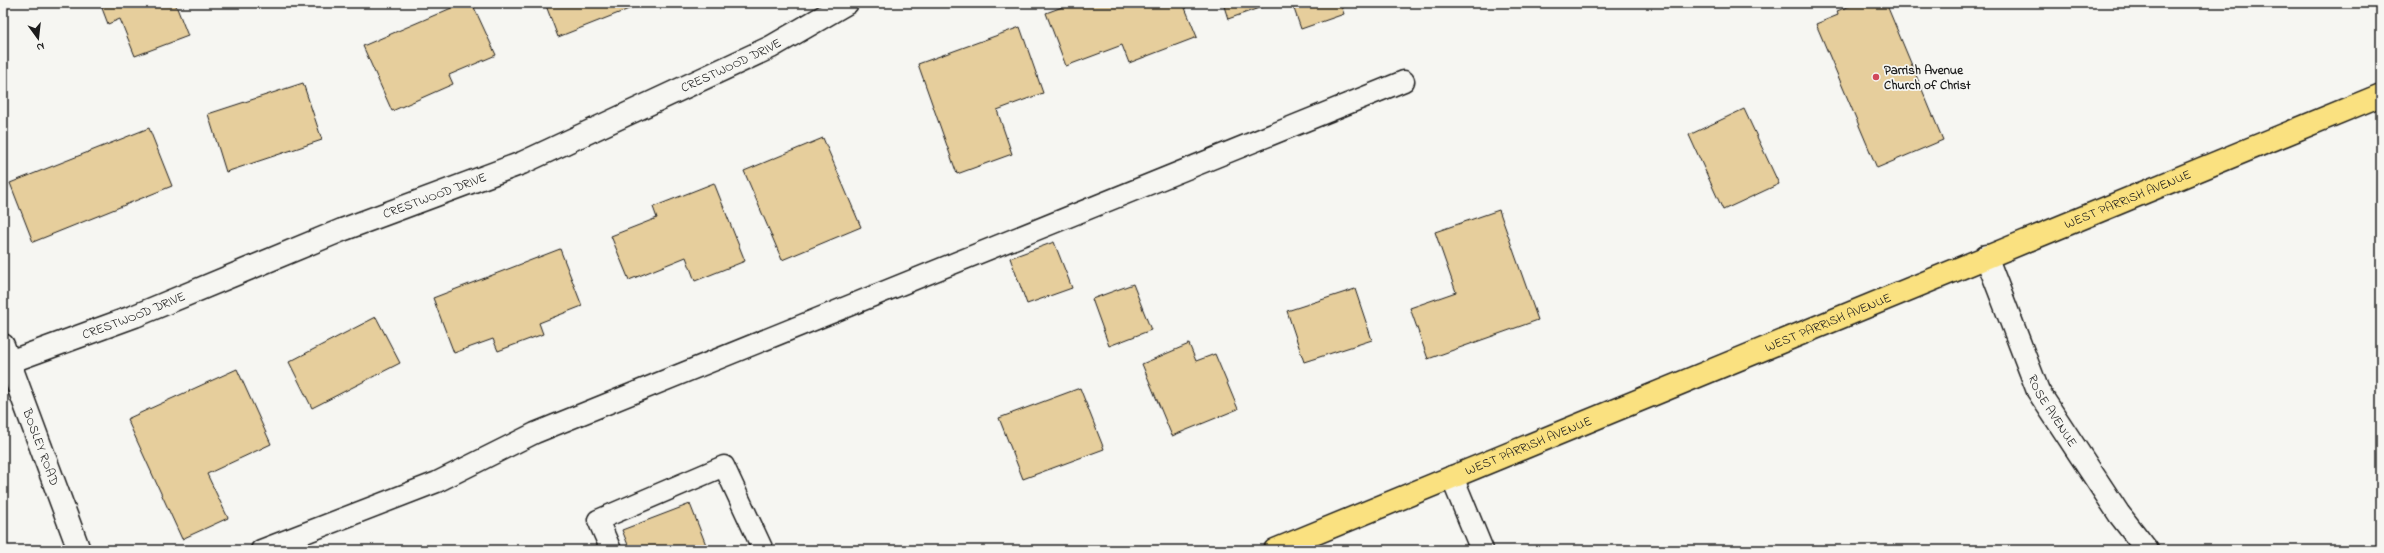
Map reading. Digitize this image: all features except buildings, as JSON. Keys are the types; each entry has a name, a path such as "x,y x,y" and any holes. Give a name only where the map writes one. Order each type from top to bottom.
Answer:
{"main road":[{"name":"WEST PARRISH AVENUE","path":"1275,550 1986,256 2381,95"}],"street":[{"name":"CRESTWOOD DRIVE","path":"6,353 135,316 342,230 522,163 771,47 848,3"},
{"name":"ROSE AVENUE","path":"1986,256 2038,391 2119,514 2147,550"},
{"name":"BOSLEY ROAD","path":"6,353 79,550"},
{"path":"1452,477 1482,550"}],"lane":[{"path":"261,550 437,482 535,433 1404,81"},
{"path":"611,550 598,520 724,466 763,550"}],"place":[{"name":"Parrish Avenue Church of Christ","path":"1876,77"}]}
